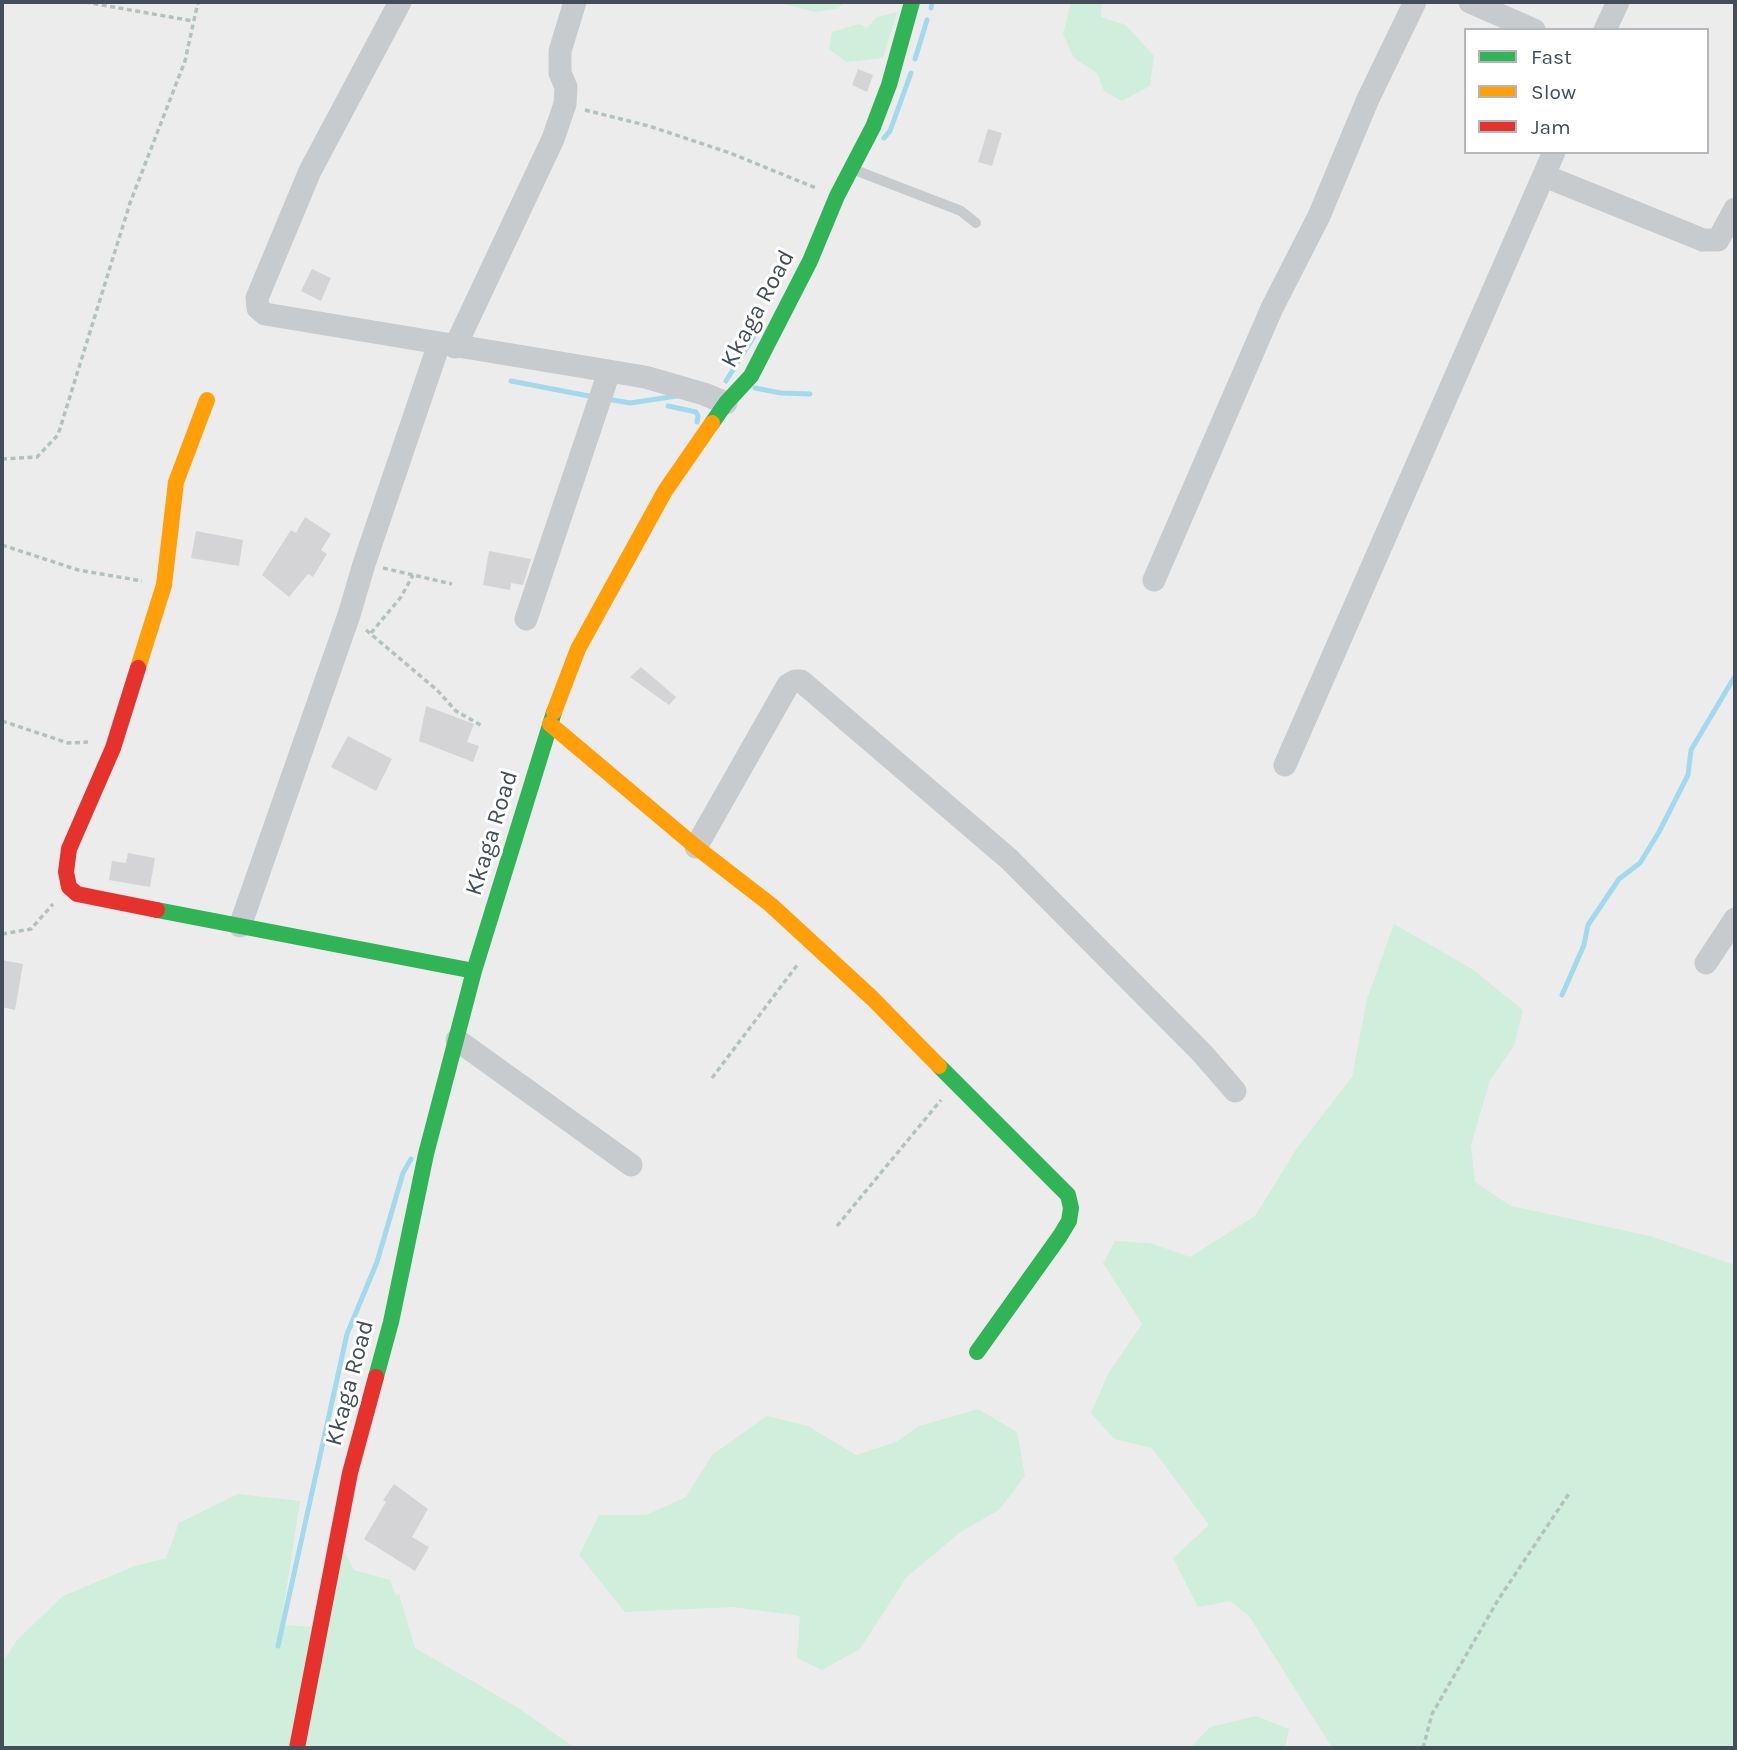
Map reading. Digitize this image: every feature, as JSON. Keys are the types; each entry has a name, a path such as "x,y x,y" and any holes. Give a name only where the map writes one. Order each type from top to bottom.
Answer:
{"street":[{"path":"400,2 310,171 257,298 258,308 265,314 645,377 726,403"},
{"path":"240,926 349,615 364,564 447,345 553,139 565,104 566,87 560,73 560,51 575,2"},
{"name":"Kkaga Road","path":"297,1748 350,1474 391,1322 426,1154 474,971 550,724 578,649 652,514 726,403 751,376 810,261 837,196 873,127 889,85 912,2"},
{"path":"1154,580 1272,308 1319,216 1368,99 1415,2"},
{"path":"1470,2 1529,28"},
{"path":"1606,28 1618,2"},
{"path":"1285,765 1553,154"},
{"path":"1545,176 1703,240 1718,240 1735,209"},
{"path":"526,619 609,372"},
{"path":"207,400 176,482 164,585 113,748 69,849 66,872 69,887 78,894 474,971"},
{"path":"696,846 788,685 801,681 1009,859 1202,1053 1235,1091"},
{"path":"550,724 771,905 872,998 1068,1195 1071,1208 1069,1221 977,1352"},
{"path":"1706,963 1735,919"},
{"path":"457,1040 631,1165"}],"lane":[{"path":"852,169 961,211 976,223"}],"path":[{"path":"85,2 193,22"},
{"path":"2,459 37,457 58,435 130,203 185,61 198,2"},
{"path":"565,104 649,126 730,153 837,196"},
{"path":"2,545 78,570 164,585"},
{"path":"364,564 452,584"},
{"path":"371,633 401,597 413,575"},
{"path":"349,615 437,690 456,711 482,726"},
{"path":"2,721 68,743 89,742 113,748"},
{"path":"2,934 31,929 69,887"},
{"path":"712,1078 812,945"},
{"path":"837,1226 956,1082"},
{"path":"1423,1748 1432,1714 1452,1679 1498,1600 1570,1492"}],"green space":[{"path":"777,2 845,2 837,9 815,12"},
{"path":"1071,2 1102,2 1101,17 1126,25 1154,56 1150,86 1122,101 1104,91 1097,73 1074,58 1063,34"},
{"path":"897,12 883,58 846,62 829,49 832,32 859,24 867,28 877,17"},
{"path":"1394,924 1472,969 1523,1010 1514,1046 1490,1080 1471,1145 1475,1182 1511,1206 1650,1236 1735,1265 1735,1748 1331,1746 1249,1616 1230,1601 1198,1607 1173,1558 1209,1525 1152,1448 1114,1439 1091,1413 1108,1374 1142,1324 1103,1263 1115,1241 1150,1243 1190,1257 1255,1216 1297,1148 1352,1077 1367,999"},
{"path":"978,1409 1017,1432 1025,1476 999,1510 959,1533 906,1578 860,1649 822,1670 797,1658 800,1616 733,1607 625,1612 579,1555 599,1515 646,1515 686,1497 712,1455 767,1416 808,1426 856,1455 896,1442 919,1426"},
{"path":"238,1494 300,1501 281,1625 316,1627 337,1536 354,1570 390,1580 396,1596 399,1594 415,1648 517,1707 575,1748 2,1748 2,1663 17,1640 63,1596 132,1567 166,1558 179,1523"},
{"path":"1256,1716 1289,1729 1285,1748 1190,1748 1210,1727"}],"building":[{"path":"858,69 873,75 867,92 852,85"},
{"path":"988,129 1002,133 992,166 978,162"},
{"path":"312,269 331,278 321,301 301,291"},
{"path":"305,517 331,534 321,550 327,554 313,577 308,574 289,597 262,575 291,530 296,533"},
{"path":"196,531 243,540 239,566 191,558"},
{"path":"489,551 531,559 523,585 511,583 510,590 483,585"},
{"path":"641,667 676,697 669,705 630,677"},
{"path":"426,706 474,724 467,742 479,746 473,762 419,741"},
{"path":"348,736 392,759 376,791 331,767"},
{"path":"128,853 155,858 150,887 109,880 112,861 126,863"},
{"path":"2,960 23,964 15,1010 2,1007"},
{"path":"394,1484 428,1509 412,1537 429,1547 415,1571 364,1539"}],"waterway":[{"path":"931,8 932,2"},
{"path":"915,59 927,20"},
{"path":"884,138 890,131 911,73"},
{"path":"726,381 756,333"},
{"path":"511,381 594,397"},
{"path":"755,388 781,393 810,394"},
{"path":"607,399 630,403 677,396"},
{"path":"668,406 696,412 697,422"},
{"path":"1562,995 1584,945 1588,925 1619,879 1640,863 1659,832 1688,775 1691,750 1735,676"},
{"path":"278,1646 347,1334 377,1262 403,1173 411,1159"}],"traffic: fast":[{"path":"712,423 751,376 810,261 837,196 873,127 889,85 912,2"},
{"path":"376,1377 391,1322 426,1154 474,971 554,712"},
{"path":"157,910 474,971"},
{"path":"939,1066 1068,1195 1071,1208 1069,1221 1060,1236 977,1352"}],"traffic: slow":[{"path":"138,668 164,585 176,482 207,400"},
{"path":"554,712 578,649 665,491 712,423"},
{"path":"550,724 696,847 771,905 872,998 939,1066"}],"traffic: jam":[{"path":"138,668 113,748 69,849 66,872 69,887 77,894 157,910"},
{"path":"297,1748 350,1473 376,1377"}]}
